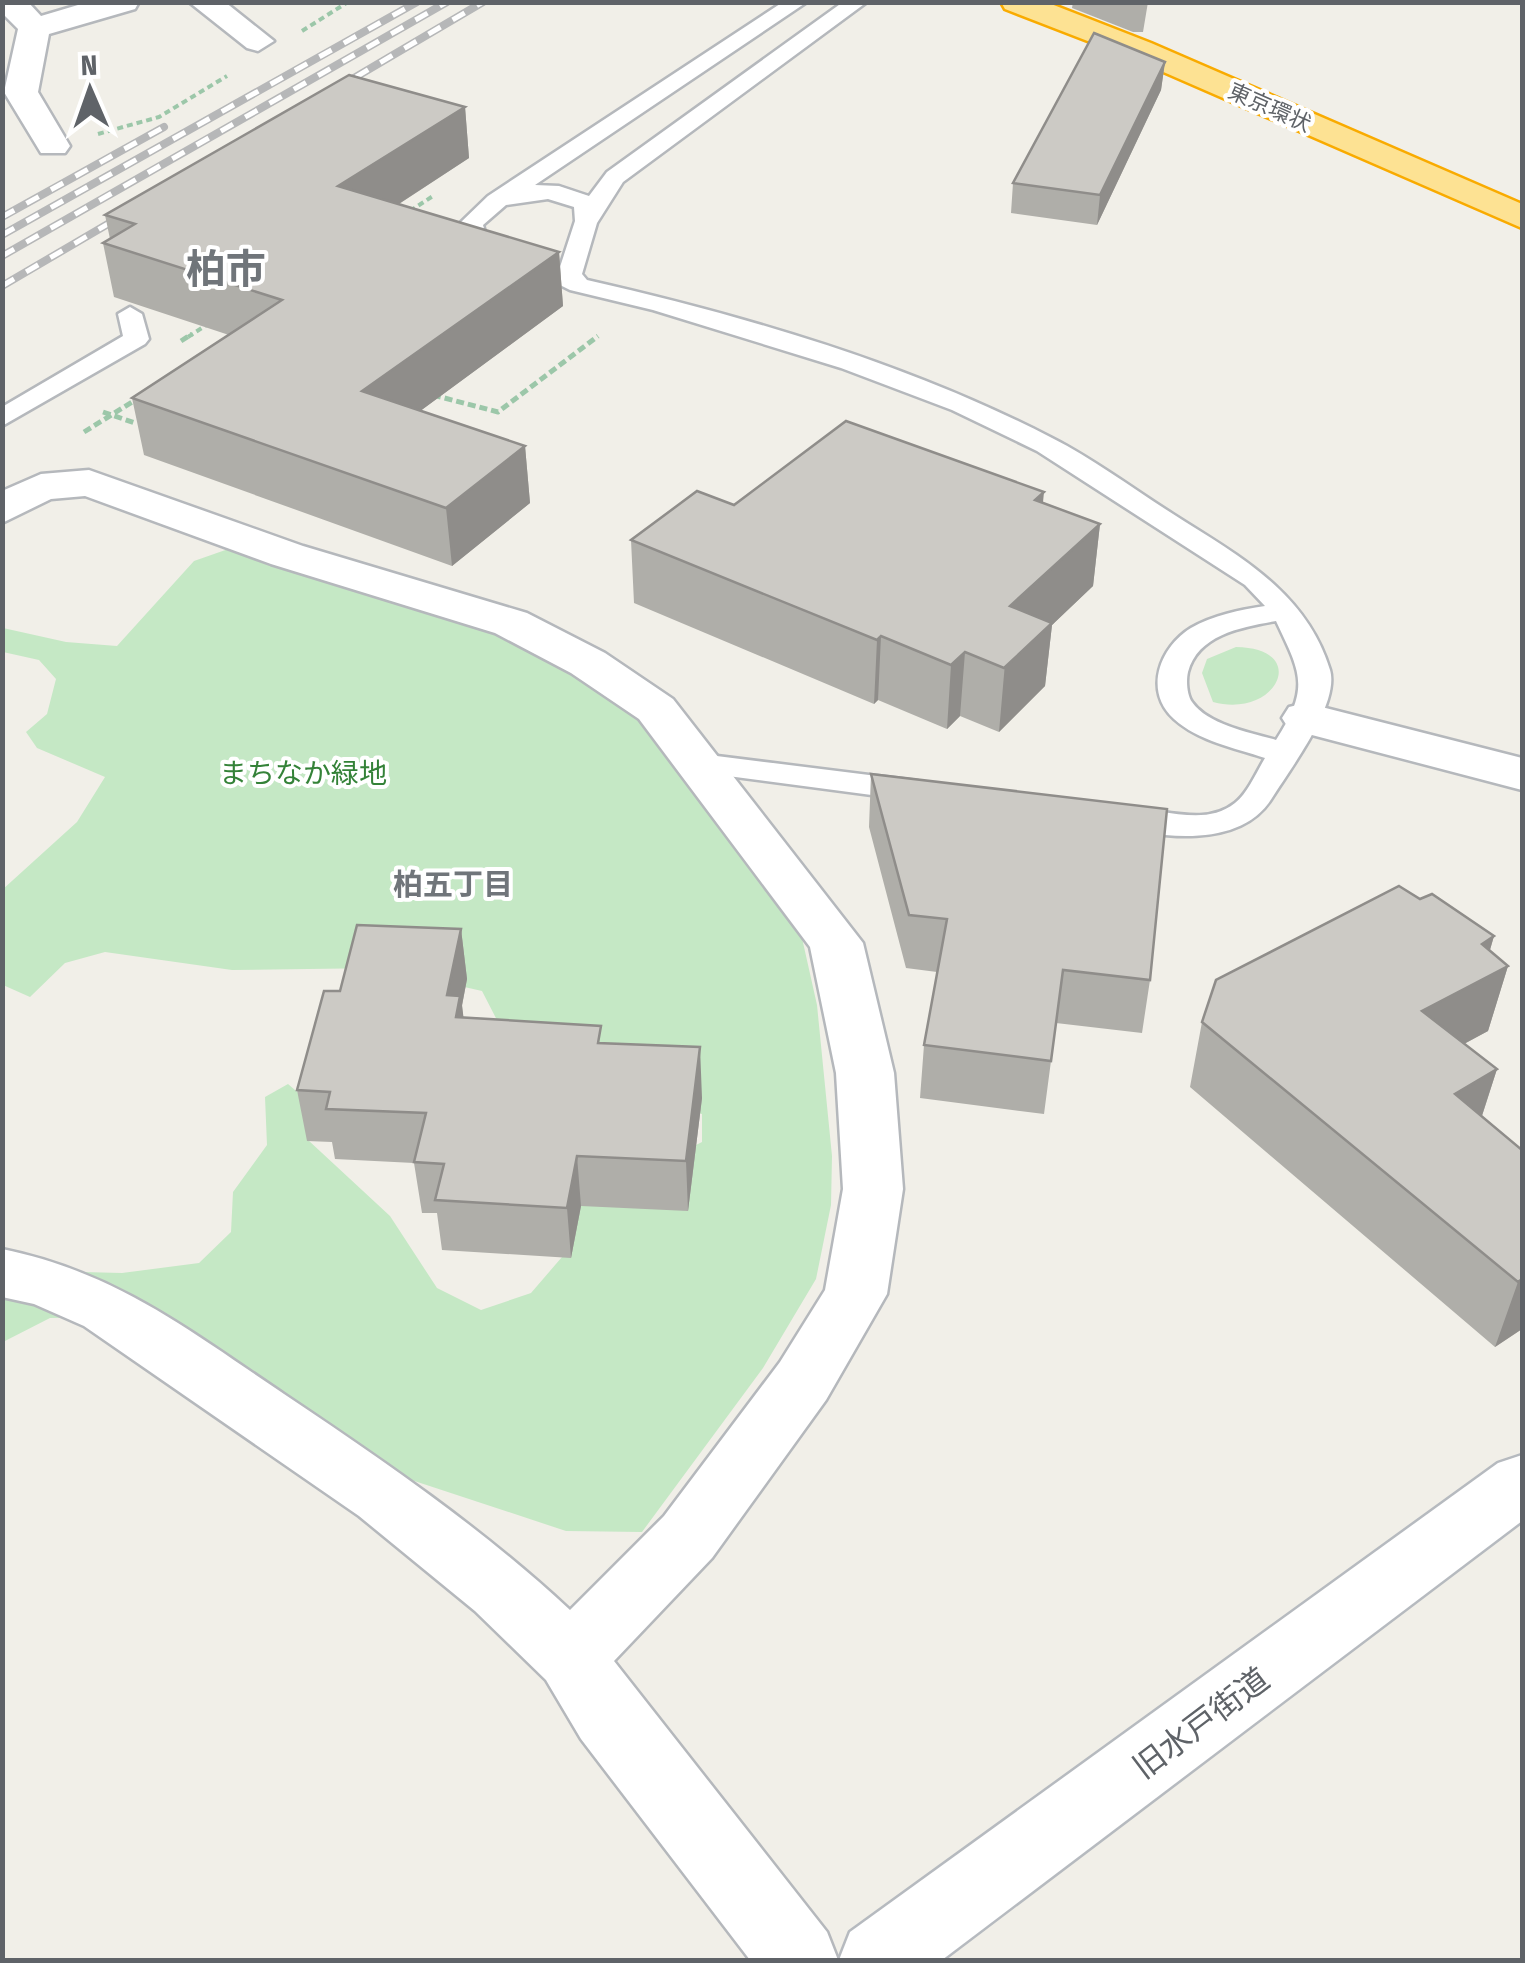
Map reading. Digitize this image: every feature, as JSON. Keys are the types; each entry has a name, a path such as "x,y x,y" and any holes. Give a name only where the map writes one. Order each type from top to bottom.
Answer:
{"highway":[{"name":"東京環状","path":"1016,2 1140,50 1522,217"},
{"name":"東京環状","path":"1089,2 1278,76"}],"street":[{"path":"10,2 34,28"},
{"path":"34,28 124,2"},
{"path":"204,2 258,41"},
{"path":"34,28 21,92 54,146"},
{"path":"2,510 41,487 89,482 286,555 511,623 588,663 656,709 836,943 865,1072 874,1189 856,1294 803,1381 688,1537 570,1657"},
{"path":"1295,736 1522,774"},
{"path":"2,1273 45,1282 106,1308 383,1496 500,1588 570,1657 606,1715 799,1960"},
{"name":"旧水戸街道","path":"878,1960 1522,1483"}],"lane":[{"path":"797,2 496,202 471,224 474,236 579,285 696,315 961,404 1046,446 1254,579 1286,611 1316,673 1295,736 1249,808 1226,822 1186,825 1088,813"},
{"path":"579,285 570,275 576,244 594,202 615,177 857,2"},
{"path":"496,202 514,195 557,193 582,200 586,220"},
{"path":"515,255 576,244"},
{"path":"2,418 136,339 130,314"},
{"path":"1286,611 1232,621 1198,636 1176,656 1170,682 1180,708 1214,729 1295,736"},
{"path":"694,763 950,796"}],"path":[{"path":"301,31 348,2"},
{"path":"54,146 160,117 238,69"},
{"path":"403,216 449,186"},
{"path":"422,392 498,412 608,329"},
{"path":"84,432 143,395"}],"green space":[{"name":"まちなか緑地","path":"234,547 454,613 623,691 800,929 817,1005 832,1156 831,1205 816,1279 763,1368 642,1532 566,1531 378,1469 138,1316 50,1318 3,1342 3,1270 122,1273 199,1263 231,1232 233,1192 267,1145 265,1097 288,1084 309,1102 308,1140 390,1216 437,1288 481,1310 531,1293 562,1257 586,1182 670,1158 702,1142 702,1114 644,1100 499,1024 482,991 381,968 232,970 105,952 65,963 30,997 3,985 2,890 77,822 105,777 37,748 26,732 47,714 56,679 39,660 3,652 3,628 66,642 117,646 194,561"},
{"path":"1236,647 1259,650 1273,658 1279,669 1277,681 1254,701 1235,705 1213,702 1202,673 1207,659"}],"building":[{"path":"1094,33 1165,62 1100,195 1013,183"},
{"path":"349,75 465,107 338,186 559,252 362,391 525,446 446,508 132,398 282,300 103,243 135,224 105,215"},
{"path":"846,421 1044,492 1035,500 1100,524 1010,606 1052,623 1004,668 965,652 951,665 881,636 877,640 631,540 697,491 734,505"},
{"path":"871,774 1167,809 1150,980 1063,970 1051,1061 924,1045 947,919 909,915"},
{"path":"1399,886 1420,899 1432,894 1494,936 1482,944 1508,966 1422,1011 1497,1069 1455,1094 1522,1150 1522,1279 1518,1282 1202,1022 1216,980"},
{"path":"357,925 461,929 447,995 460,996 456,1017 601,1026 598,1043 700,1047 686,1161 577,1156 567,1208 435,1200 444,1164 414,1162 426,1113 326,1109 330,1092 297,1090 324,991 340,991"}],"railway":[{"path":"2,235 417,2"},
{"path":"2,256 447,2"},
{"path":"332,91 483,2"},
{"path":"2,217 164,127"},
{"path":"2,286 130,211"}],"district":[{"name":"柏市","path":"226,269"},
{"name":"柏五丁目","path":"453,885"}]}
